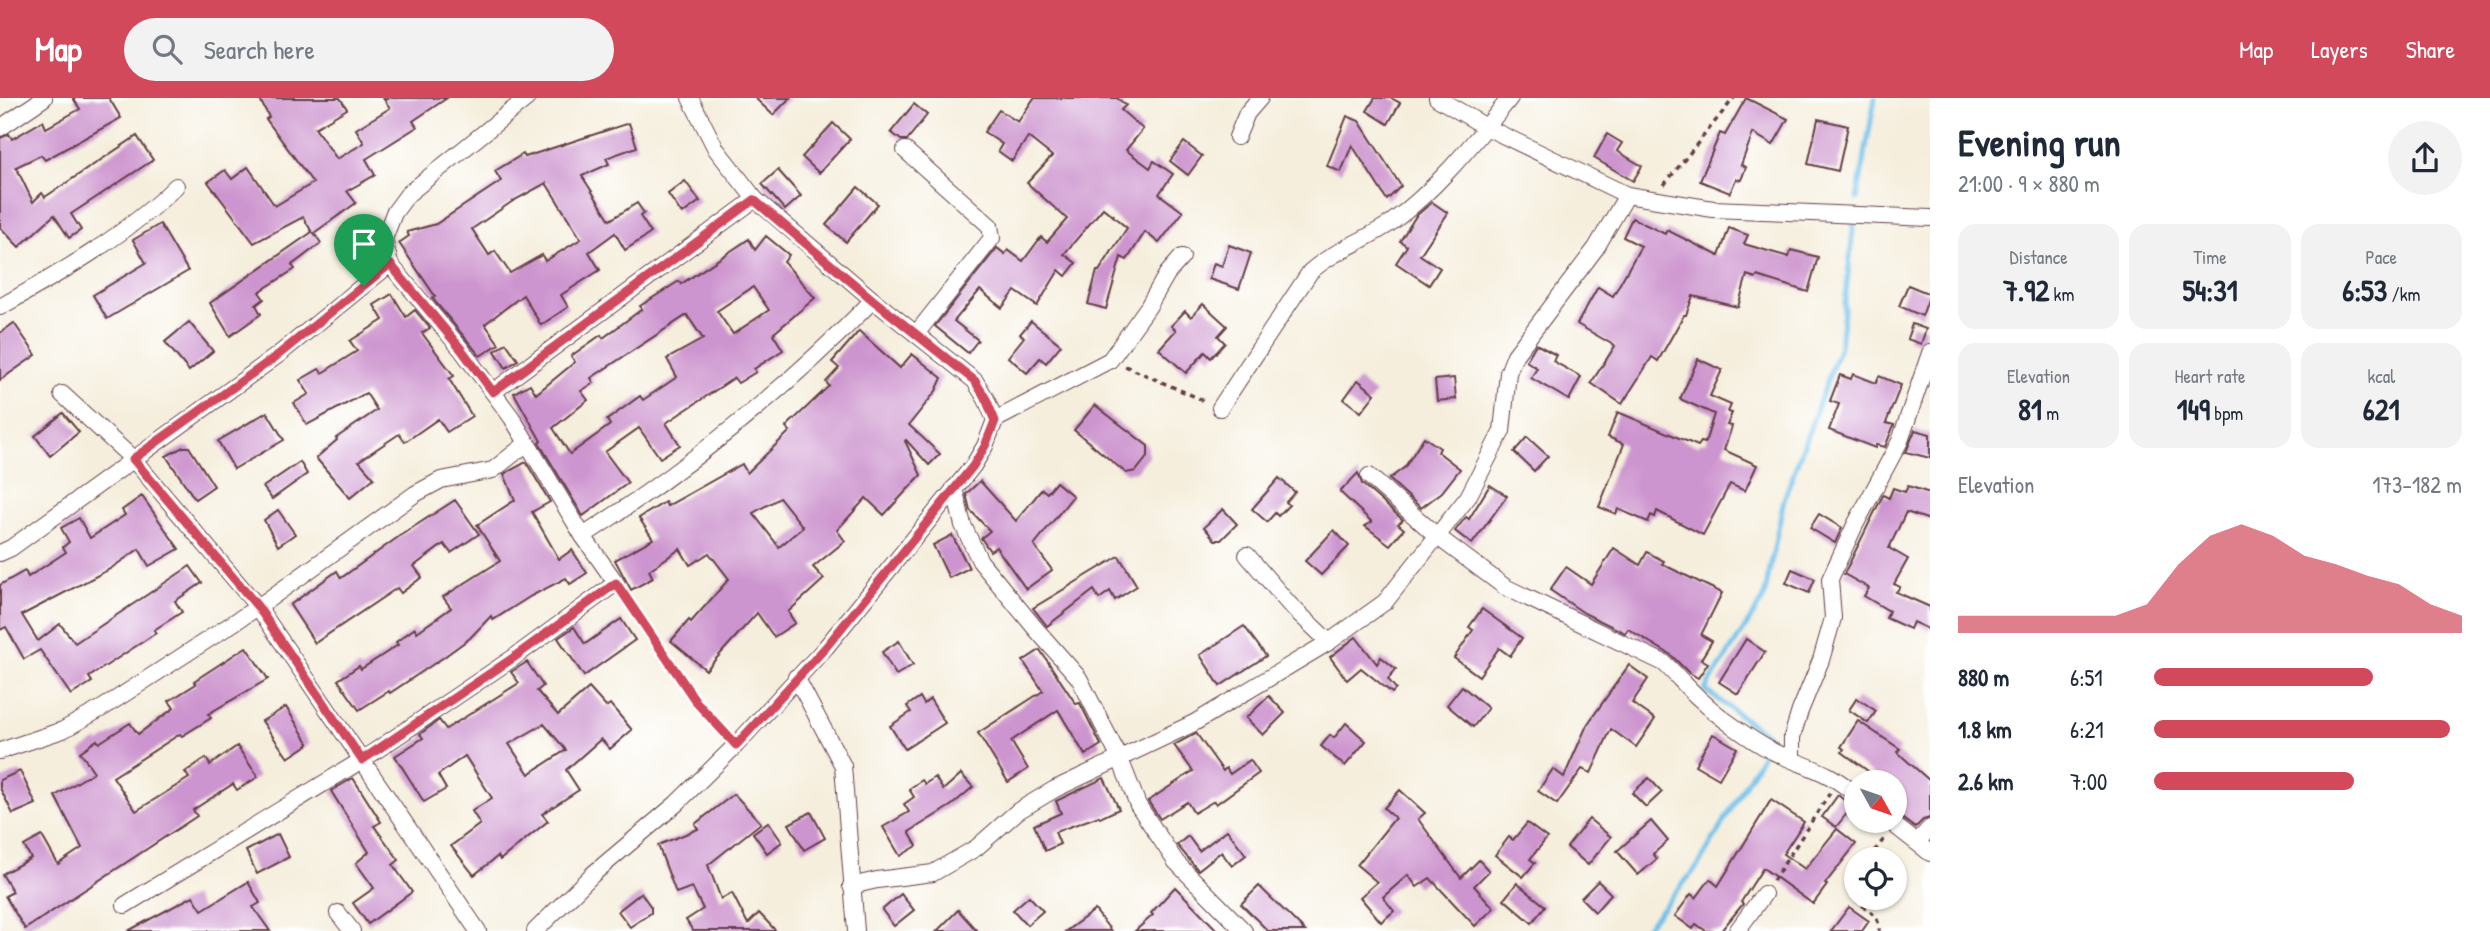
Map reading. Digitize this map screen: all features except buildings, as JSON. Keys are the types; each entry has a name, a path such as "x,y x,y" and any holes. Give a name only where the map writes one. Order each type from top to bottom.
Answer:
{"street":[{"path":"0,128 44,98"},
{"path":"125,905 362,760 513,658 616,583 583,536 493,392 390,264 384,239 394,213 408,194 527,98"},
{"path":"690,98 716,149 754,200 975,381 995,421"},
{"path":"1237,137 1247,113 1260,98"},
{"path":"1437,98 1486,127 1626,195 1713,209 1930,218"},
{"path":"1220,408 1310,272 1327,257 1390,223 1417,202 1510,98"},
{"path":"905,150 990,226 992,238 916,334"},
{"path":"0,307 88,253 156,206 176,186"},
{"path":"851,886 933,873 976,848 1018,811 1055,789 1194,723 1329,642 1385,602 1468,497 1502,431 1508,373 1515,355 1596,248 1626,195"},
{"path":"493,392 754,200"},
{"path":"535,931 593,874 676,804 736,745 826,647 973,466 995,421 1111,360 1167,274 1182,257"},
{"path":"0,553 11,548 278,355 390,264"},
{"path":"583,536 616,515 756,410 819,356 873,300"},
{"path":"1792,758 1792,737 1821,660 1833,618 1830,579 1849,536 1900,441 1930,352"},
{"path":"62,394 133,459 258,607 478,931"},
{"path":"0,751 62,730 94,713 258,607 415,494 441,481 494,470 526,444"},
{"path":"1369,476 1438,537 1505,587 1664,663 1716,713 1772,750 1839,779 1844,784"},
{"path":"954,488 963,525 980,561 1079,678 1120,759 1138,805 1176,862 1244,931"},
{"path":"1247,555 1289,604 1329,642"},
{"path":"796,677 842,766 856,931"},
{"path":"1917,842 1930,828"},
{"path":"1905,833 1930,853"},
{"path":"1737,931 1764,894"},
{"path":"338,914 352,931"}],"path":[{"path":"1652,200 1734,98"},
{"path":"1111,360 1220,408"},
{"path":"616,583 697,703 736,745"},
{"path":"1764,894 1839,779"},
{"path":"1869,910 1880,923 1879,931"}],"waterway":[{"path":"1857,199 1875,98"},
{"path":"1770,743 1771,738 1705,690 1764,598 1784,499 1840,346 1854,222"},
{"path":"1643,931 1698,866 1764,752"}],"route":[{"path":"754,200 975,381 995,421 973,466 826,647 736,745 697,703 616,583 513,658 362,760 258,607 133,459 278,355 364,286 390,264 493,392 754,200"}]}
